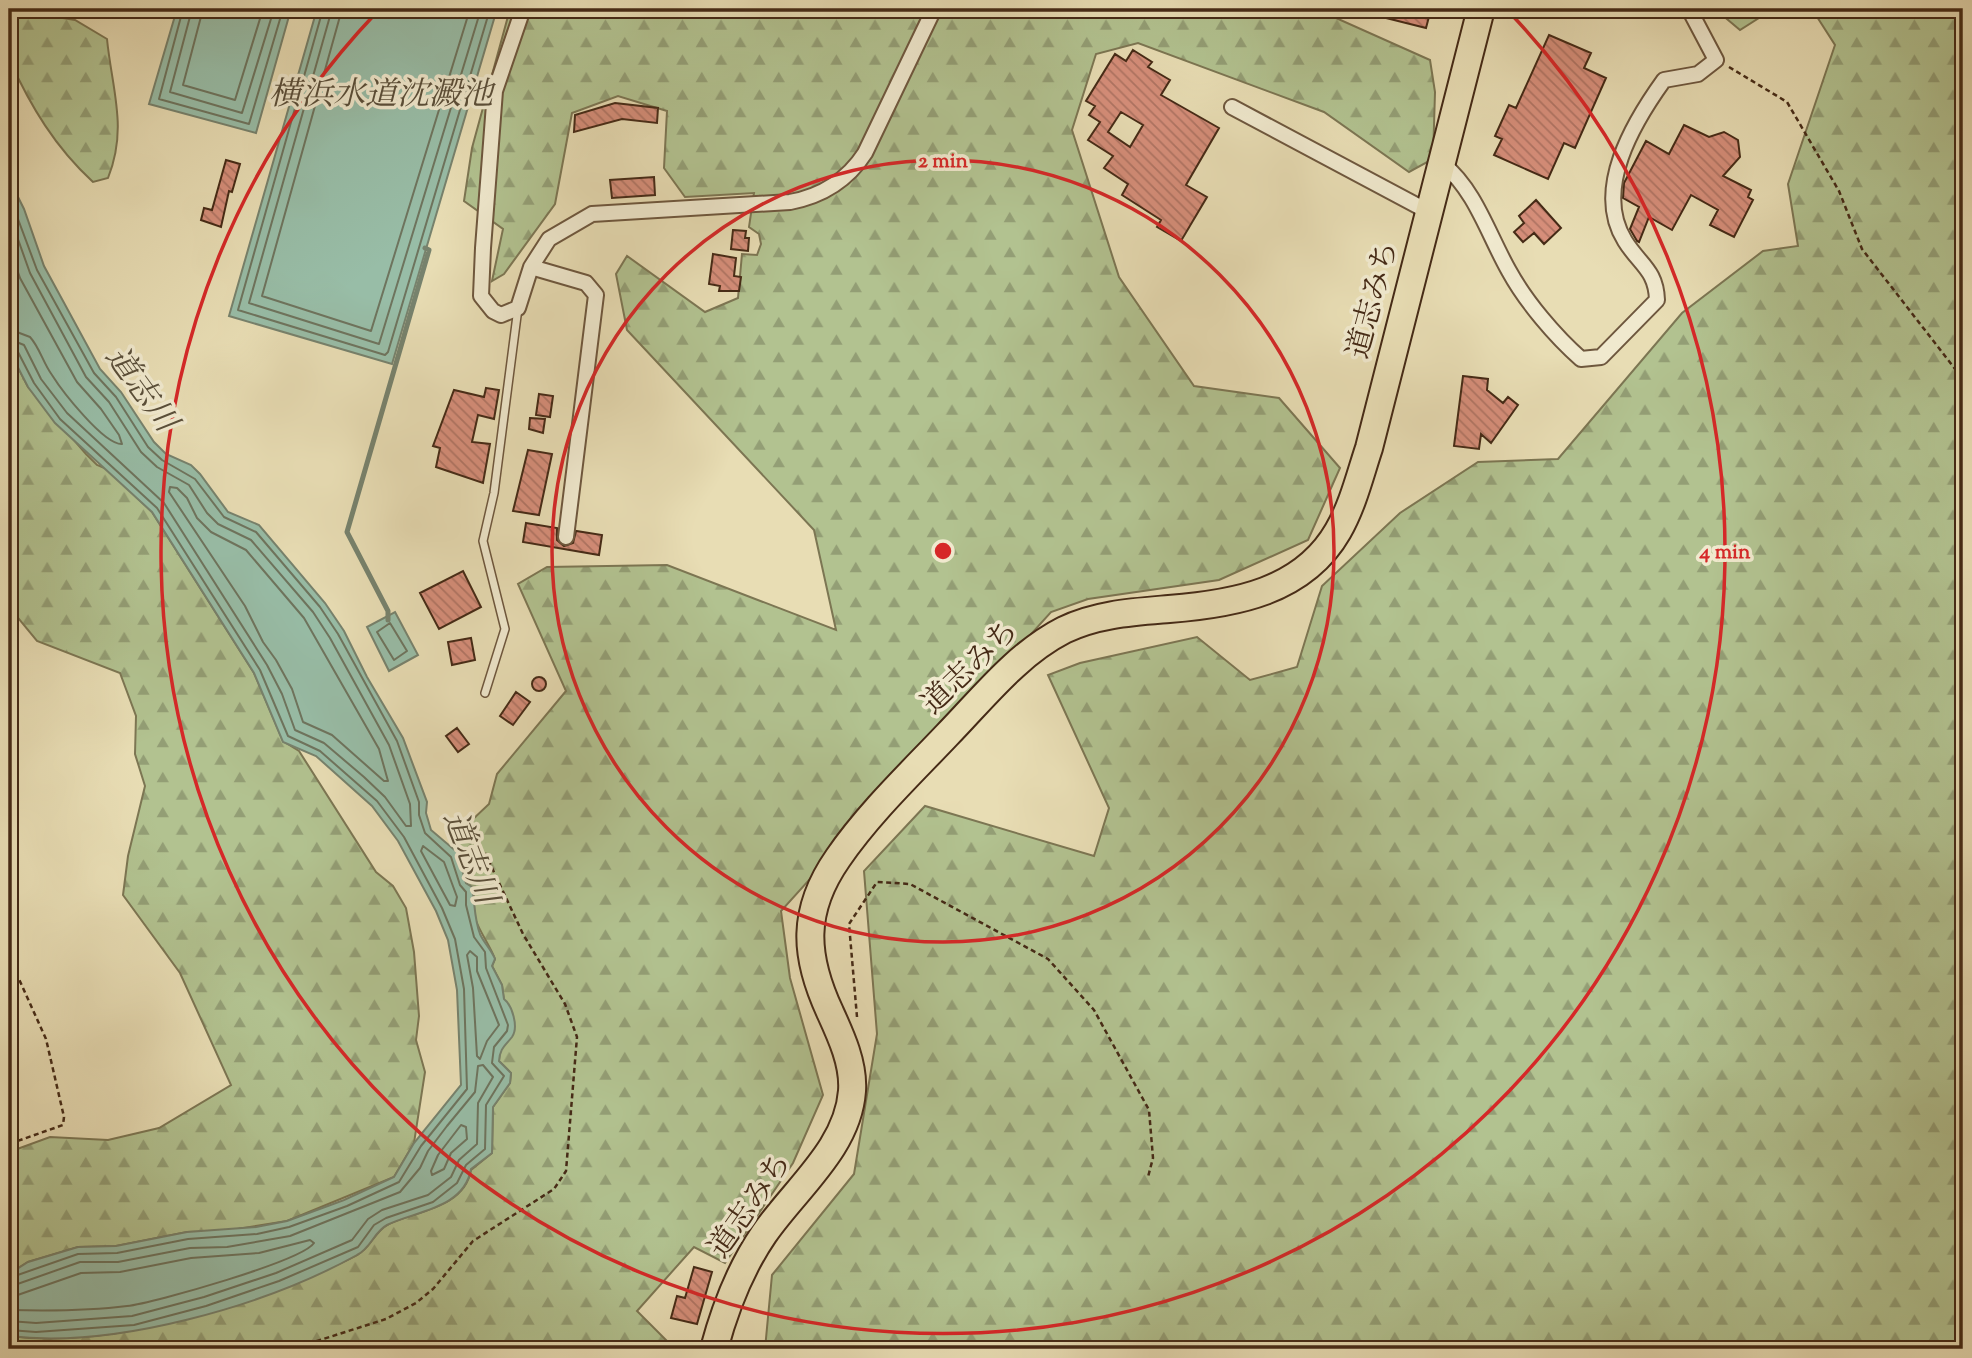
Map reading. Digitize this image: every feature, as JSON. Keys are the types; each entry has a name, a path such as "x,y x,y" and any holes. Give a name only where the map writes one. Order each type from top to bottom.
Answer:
{"highway":[{"name":"道志みち","path":"714,1349 722,1320 744,1269 785,1204 832,1147 842,1126 852,1088 841,1034 812,964 811,923 815,901 837,859 881,806 1011,669 1040,645 1082,622 1137,611 1218,604 1253,597 1302,573 1323,554 1351,504 1366,457 1432,213 1481,9"}],"street":[{"path":"523,9 495,91 480,289 484,303 501,315 518,308 531,267 549,239 592,214 790,202 809,198 834,186 856,166 865,153 934,9"},
{"path":"1444,165 1460,178 1511,274 1566,346 1581,359 1601,357 1657,300 1657,280 1625,241 1615,219 1611,202 1614,173 1653,96 1664,80 1698,74 1716,60 1689,9"},
{"path":"1232,107 1432,213"},
{"path":"531,267 586,283 596,295 566,537"}],"lane":[{"path":"485,692 505,629 483,541 496,481 518,308"}],"path":[{"path":"1716,60 1787,102 1839,191 1862,249 1959,374 1963,385"},
{"path":"292,1349 386,1319 416,1303 433,1289 473,1241 554,1189 566,1171 577,1037 565,1004 523,934 485,853"},
{"path":"841,1034 857,1027 849,924 877,882 910,884 1048,959 1094,1010 1149,1110 1153,1157 1148,1177"},
{"path":"9,957 46,1039 64,1117 63,1125 9,1144"}],"green space":[{"path":"9,9 55,9 56,17 75,20 107,39 118,125 114,160 108,178 93,182 79,169 35,110 9,59 15,42"},
{"path":"510,9 1316,9 1430,60 1435,92 1433,159 1409,172 1324,112 1138,43 1096,54 1072,130 1119,277 1194,386 1279,398 1340,468 1308,540 1219,580 1088,599 1051,612 781,911 790,978 823,1095 793,1163 725,1263 694,1247 637,1311 675,1349 9,1349 9,1336 75,1338 108,1335 173,1321 237,1302 325,1270 362,1252 387,1225 448,1201 459,1193 471,1170 492,1153 493,1107 510,1083 511,1073 499,1061 500,1050 509,1039 502,985 492,966 495,959 476,921 474,896 466,883 453,838 489,804 497,774 566,691 518,584 547,567 667,565 836,630 814,530 627,330 616,274 627,256 705,312 738,298 742,254 757,255 761,244 759,234 749,227 754,193 685,197 664,168 667,111 618,96 572,113 555,204 504,274 492,281 503,229 464,201 472,148"},
{"path":"1715,9 1773,9 1740,30"},
{"path":"1812,9 1963,9 1963,1349 765,1349 772,1275 854,1174 877,1034 864,871 925,806 1094,856 1109,808 1048,675 1080,663 1197,637 1250,680 1297,667 1322,586 1400,513 1478,462 1558,459 1682,313 1763,251 1798,246 1788,184 1835,45"},
{"path":"9,350 28,387 86,454 97,465 107,469 152,512 254,673 283,741 299,751 376,872 393,886 406,908 414,952 419,1016 416,1040 425,1072 414,1143 394,1177 287,1221 225,1231 187,1232 116,1246 78,1247 28,1262 9,1274 9,1152 50,1137 108,1140 159,1128 231,1085 180,973 123,895 128,856 145,786 135,754 136,716 120,673 37,641 9,607"}],"water":[{"name":"横浜水道沈澱池","path":"177,9 291,9 256,133 149,104"},
{"name":"横浜水道沈澱池","path":"317,9 497,9 392,364 229,316"},
{"path":"9,179 24,209 44,266 100,369 121,392 154,442 166,454 191,465 228,512 259,525 325,603 344,631 403,738 427,802 426,813 431,830 457,852 466,883 472,887 480,934 495,959 492,966 515,1022 514,1033 503,1048 499,1061 511,1073 510,1083 493,1107 492,1153 471,1169 467,1182 449,1201 387,1225 357,1255 279,1291 188,1320 95,1336 9,1336 9,1274 28,1262 78,1247 116,1246 187,1232 256,1227 287,1221 344,1200 394,1177 414,1143 461,1085 457,990 448,940 436,911 398,841 372,806 316,756 283,742 254,673 152,512 55,423 28,387 9,350"},
{"path":"395,612 418,655 389,671 367,627"}],"building":[{"path":"1371,9 1431,9 1426,28 1370,14"},
{"path":"1549,35 1591,53 1584,68 1606,78 1575,148 1564,143 1548,179 1494,155 1502,139 1495,136 1509,105 1516,108"},
{"path":"1133,50 1152,62 1148,67 1170,80 1161,95 1219,128 1186,185 1207,197 1181,241 1157,227 1161,220 1122,195 1128,184 1104,168 1113,156 1088,140 1100,122 1089,115 1095,106 1086,101 1115,54 1126,61","holes":["1121,112 1143,125 1130,147 1108,132"]},
{"path":"615,103 658,108 657,123 622,119 574,132 575,115"},
{"path":"1684,125 1709,137 1724,132 1738,140 1740,157 1723,176 1751,190 1748,197 1753,200 1734,237 1710,225 1718,210 1691,195 1672,230 1649,217 1639,242 1630,229 1639,207 1623,198 1624,183 1646,141 1669,154"},
{"path":"226,160 240,164 232,192 229,191 221,227 201,220 204,208 212,210"},
{"path":"654,177 655,195 612,198 610,180"},
{"path":"1536,200 1561,228 1544,244 1534,233 1523,242 1514,232 1524,223 1519,216"},
{"path":"733,230 746,231 745,238 749,238 748,251 731,249"},
{"path":"713,254 736,258 734,276 741,277 739,291 719,291 720,286 709,284"},
{"path":"1463,376 1488,379 1487,390 1503,403 1508,397 1518,405 1491,443 1481,434 1479,449 1454,446"},
{"path":"486,388 499,390 494,419 478,415 472,442 490,444 483,483 436,467 440,448 433,446 454,390 484,397"},
{"path":"539,394 553,396 550,417 536,415"},
{"path":"530,418 545,419 543,433 529,429"},
{"path":"528,450 552,454 539,515 513,511"},
{"path":"526,523 557,528 557,540 564,546 573,543 576,531 602,535 599,555 523,542"},
{"path":"463,571 481,607 439,629 420,593"},
{"path":"471,638 475,660 452,665 448,642"},
{"path":"536,677 542,677 546,684 542,691 536,691 532,687 532,681"},
{"path":"516,692 530,702 513,725 500,716"},
{"path":"457,728 469,744 458,752 446,736"},
{"path":"694,1267 712,1272 697,1324 671,1318 677,1296 685,1298"}],"waterway":[{"path":"388,620 388,611 347,532 429,250 425,248"}],"water label":[{"name":"道志川","path":"140,390"},
{"name":"道志川","path":"469,858"}]}
